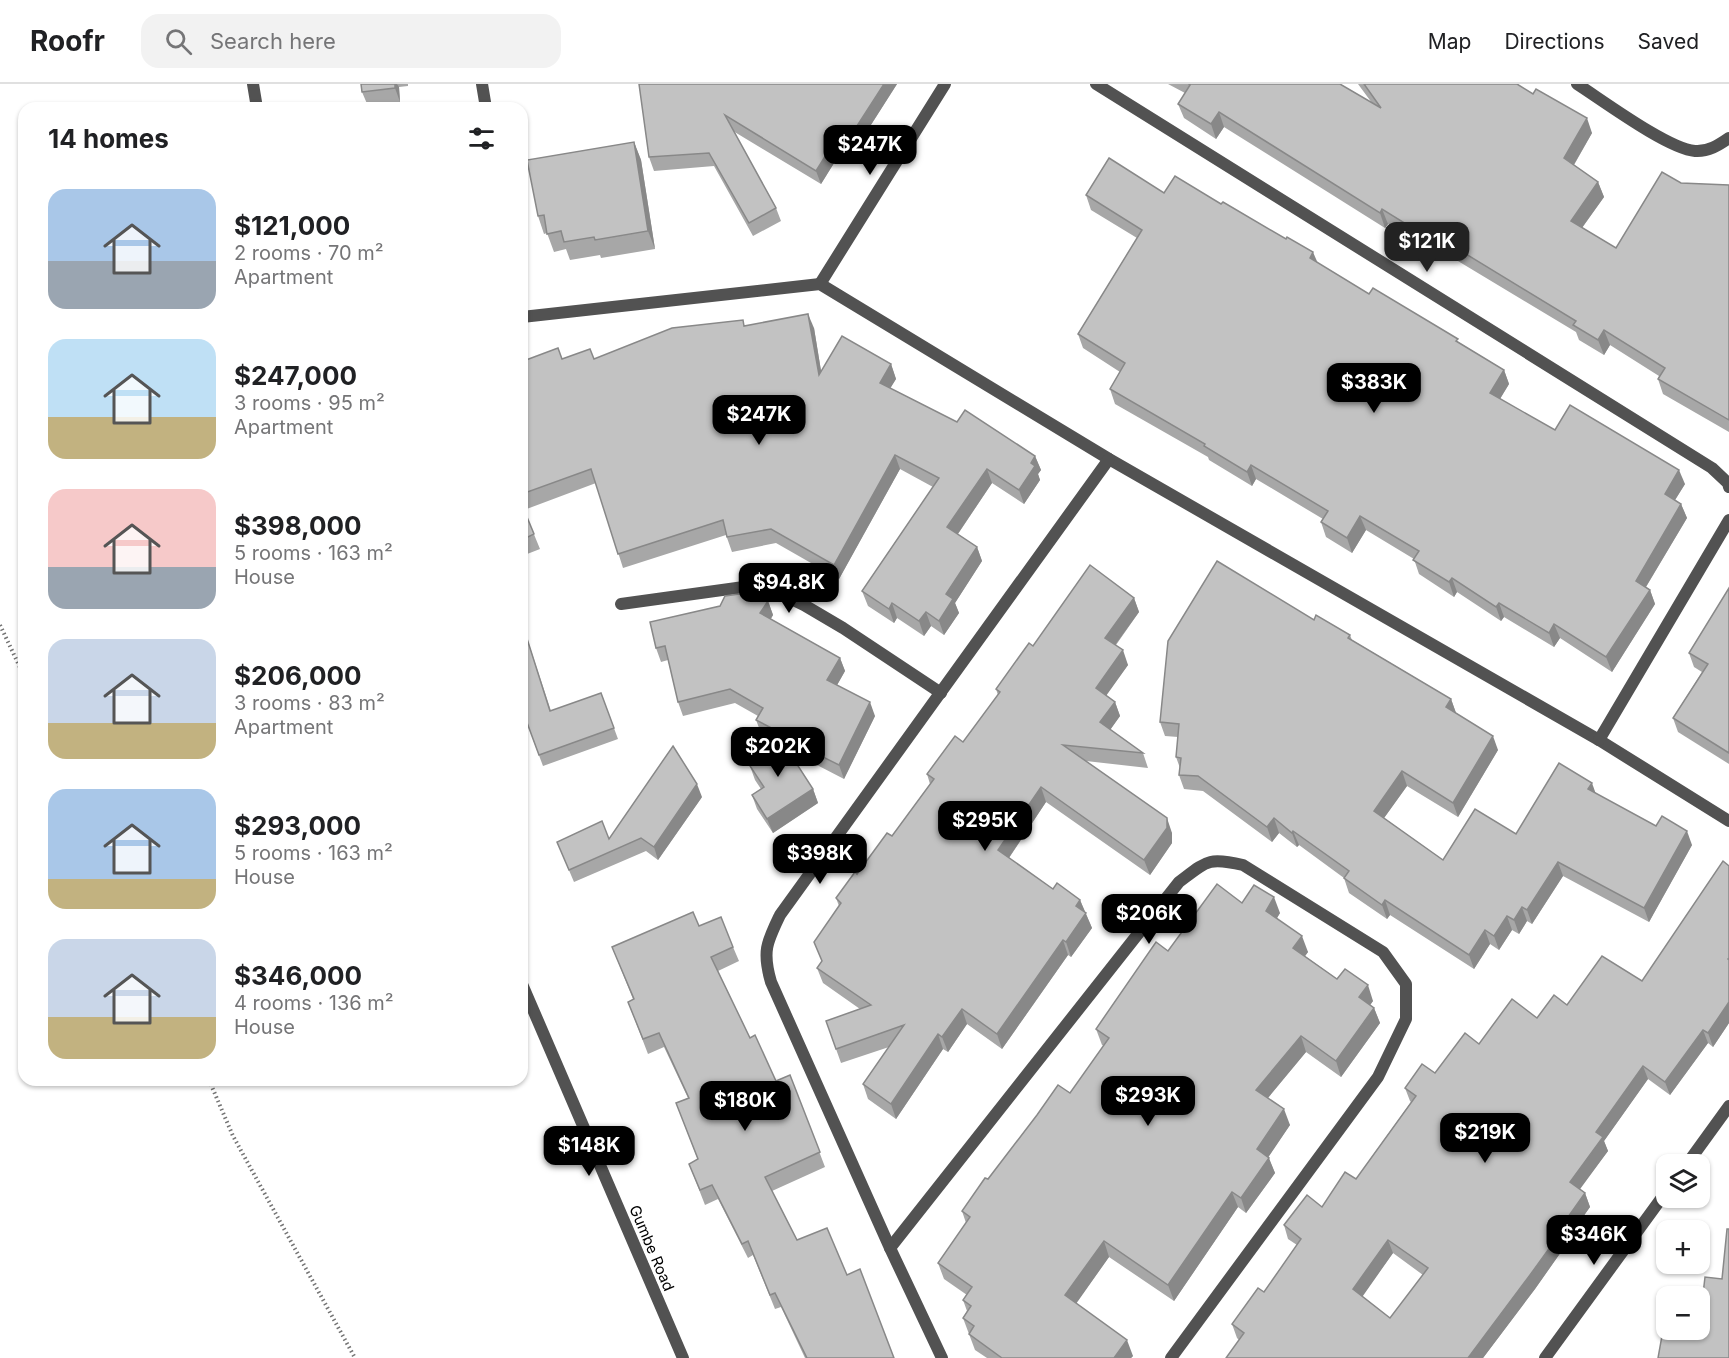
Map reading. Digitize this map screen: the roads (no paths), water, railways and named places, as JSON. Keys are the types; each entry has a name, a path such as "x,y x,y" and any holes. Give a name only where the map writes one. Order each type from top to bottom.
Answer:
{"street":[{"path":"253,84 256,102"},
{"path":"482,84 485,102"},
{"path":"820,284 945,84"},
{"path":"1096,84 1712,468 1728,483 1729,487"},
{"path":"1577,84 1674,146 1695,151 1715,147 1729,138"},
{"path":"528,316 820,284 1109,459 1599,740 1729,821"},
{"path":"942,1358 771,982 765,961 768,940 780,915 1109,459"},
{"path":"1599,740 1729,520"},
{"path":"621,604 751,585 777,592 843,628 940,693"},
{"path":"890,1248 1179,882 1202,865 1219,860 1243,864 1383,952 1406,984 1407,1019 1378,1077 1171,1358"},
{"name":"Gumbe Road","path":"528,998 683,1358"},
{"path":"1694,1154 1729,1106"},
{"path":"1545,1358 1656,1206"}]}
